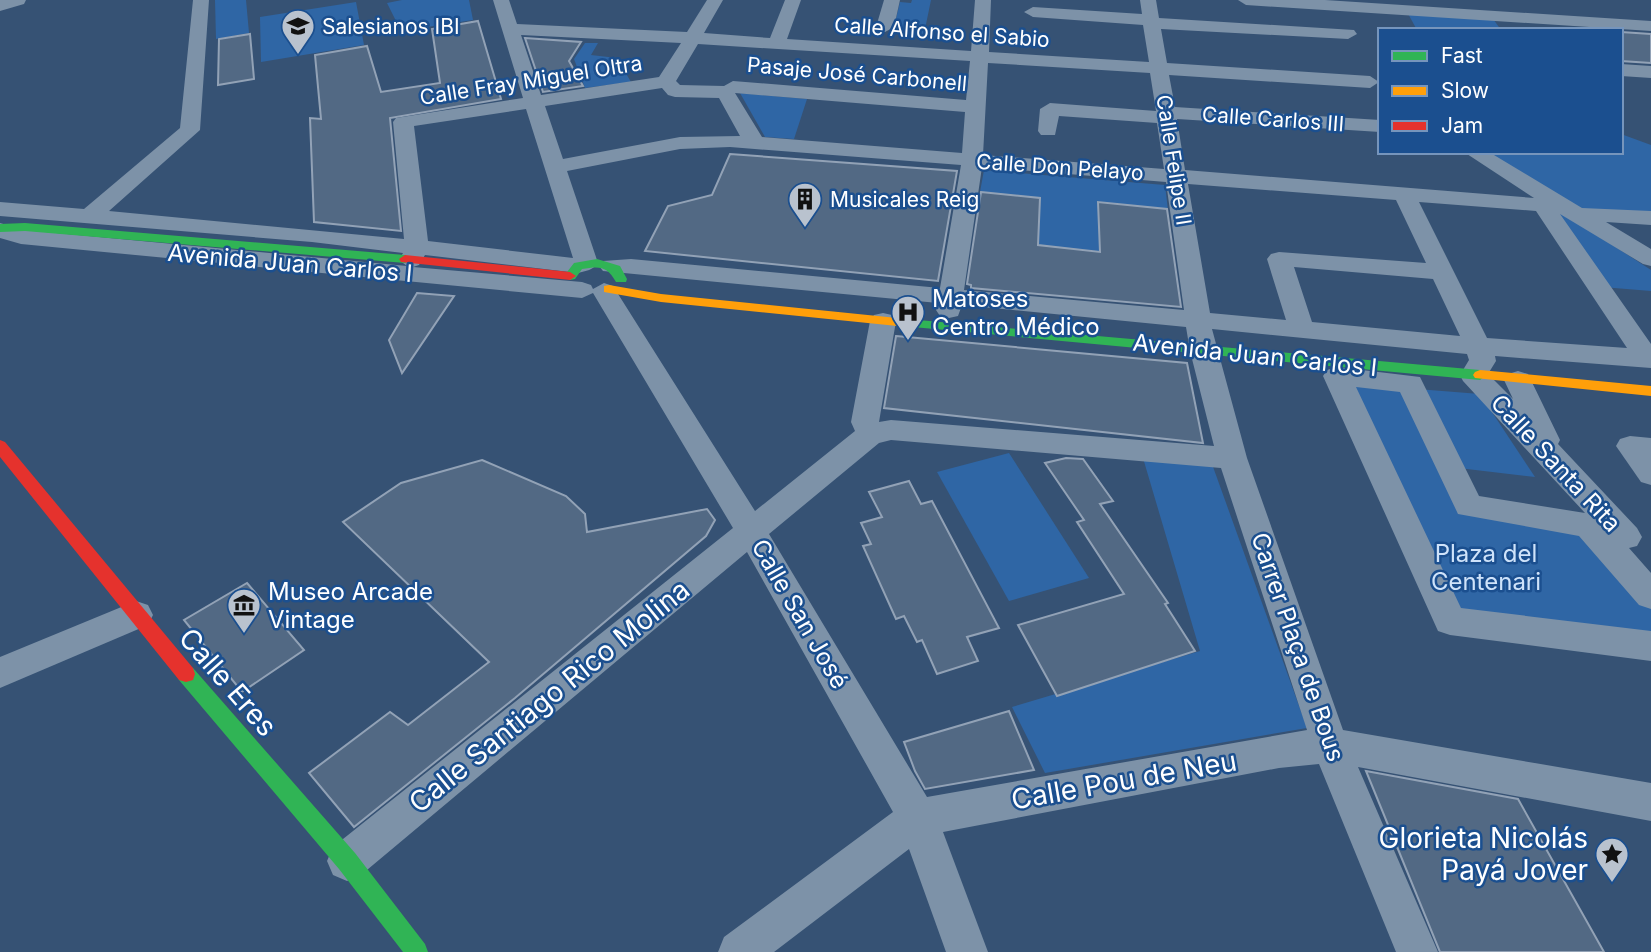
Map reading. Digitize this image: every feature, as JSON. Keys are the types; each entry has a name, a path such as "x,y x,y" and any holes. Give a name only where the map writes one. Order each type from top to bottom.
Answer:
{"main road":[{"path":"0,211 25,227"},
{"name":"Avenida Juan Carlos I","path":"0,229 25,227 414,254"},
{"name":"Avenida Juan Carlos I","path":"595,278 661,299 883,321 1201,335 1478,361 1518,380 1651,391"},
{"name":"Calle Eres","path":"0,446 136,615 347,861 416,952"}],"street":[{"path":"0,6 18,0"},
{"path":"90,216 190,130 201,0"},
{"name":"Calle San José","path":"501,0 554,167 595,278 751,531 918,818 967,952"},
{"path":"715,0 666,82 675,90 725,92 765,144"},
{"path":"777,43 793,0"},
{"path":"886,27 892,0"},
{"path":"950,303 972,161 983,0"},
{"name":"Calle Felipe II","path":"1148,0 1201,335"},
{"path":"1246,0 1334,3 1530,24 1651,26"},
{"path":"1334,3 1367,73"},
{"path":"1033,12 1348,34"},
{"name":"Calle Alfonso el Sabio","path":"512,30 777,43 1159,69 1367,73"},
{"path":"1623,70 1651,72"},
{"name":"Calle Fray Miguel Oltra","path":"414,254 403,122 666,82"},
{"name":"Pasaje José Carbonell","path":"765,144 765,137 733,87 977,107"},
{"name":"Calle Carlos III","path":"1048,131 1050,108 1378,126"},
{"name":"Calle Don Pelayo","path":"554,167 680,143 712,141 1404,193 1651,218"},
{"path":"1477,154 1651,259"},
{"name":"Calle Santa Rita","path":"1404,193 1442,272 1478,361 1555,459 1651,566"},
{"path":"1543,205 1650,364"},
{"name":"Avenida Juan Carlos I","path":"0,211 312,235 414,254 595,278"},
{"name":"Avenida Juan Carlos I","path":"0,229 21,237 595,278 631,266 1201,335 1302,329 1478,361 1650,364"},
{"path":"1302,329 1279,259 1442,272"},
{"path":"883,321 864,422 870,433 891,430 1232,458"},
{"name":"Carrer Plaça de Bous","path":"1201,335 1232,458 1329,745 1417,952"},
{"path":"1651,595 1588,525 1469,506 1410,384 1336,376 1450,621 1651,646"},
{"path":"1518,380 1555,459"},
{"name":"Calle Santiago Rico Molina","path":"347,861 870,433"},
{"path":"1651,447 1630,446 1651,474"},
{"path":"0,673 136,615"},
{"name":"Calle Pou de Neu","path":"918,818 1279,751 1329,745 1651,802"},
{"path":"739,952 777,939 918,818"}],"green space":[{"path":"215,0 246,0 249,33 216,39"},
{"path":"402,0 469,0 473,20 401,31 387,3"},
{"path":"912,0 931,0 924,34 893,31 900,2 911,3"},
{"path":"356,2 364,45 261,62 260,17"},
{"path":"1406,10 1491,16 1500,28 1416,28"},
{"path":"585,43 598,43 591,55 617,58 631,82 585,88 574,59"},
{"path":"740,93 807,99 794,139 765,137"},
{"path":"1623,135 1651,145 1651,218 1580,214 1477,154 1623,154"},
{"path":"984,170 1165,185 1168,210 1099,202 1100,252 1038,245 1040,198 980,192"},
{"path":"1550,213 1563,213 1651,270 1651,291 1602,287"},
{"name":"Plaza del Centenari","path":"1337,376 1404,383 1467,510 1587,528 1651,604 1651,645 1448,615"},
{"path":"1417,389 1480,394 1535,477 1450,467"},
{"path":"1009,453 1089,578 1009,601 937,472"},
{"path":"1143,458 1212,464 1307,728 1045,773 1012,707 1200,651"}],"building":[{"path":"478,21 501,99 390,118 401,231 314,222 310,118 321,119 315,55 367,46 381,92 440,83 432,29"},
{"path":"1623,32 1651,34 1651,63 1623,61"},
{"path":"250,34 254,79 218,85 219,39"},
{"path":"525,38 581,42 569,61 583,86 543,92"},
{"name":"Musicales Reig","path":"730,154 957,171 938,281 645,251 668,206 712,195"},
{"path":"981,192 1040,198 1038,245 1100,252 1098,202 1167,209 1181,307 971,288 971,285 967,284"},
{"path":"417,293 454,296 402,373 389,340"},
{"path":"896,336 1187,363 1203,443 884,408"},
{"path":"1066,458 1083,459 1113,501 1100,504 1168,603 1165,604 1195,651 1057,696 1018,625 1124,594 1077,522 1084,520 1045,463"},
{"path":"482,460 566,496 585,514 587,532 707,509 715,520 706,536 515,698 354,827 309,773 390,712 408,725 489,662 343,522 401,483"},
{"path":"909,481 921,504 932,501 999,628 967,637 978,661 937,674 922,640 917,642 904,616 896,619 863,546 871,544 861,523 882,517 869,492"},
{"name":"Museo Arcade Vintage","path":"247,583 304,650 242,692 184,620"},
{"path":"1009,711 1034,770 925,789 904,742"},
{"path":"1366,771 1518,799 1604,952 1440,952"}],"traffic: fast":[{"path":"0,228 25,227 405,259"},
{"path":"570,276 578,266 597,263 615,269 621,279"},
{"path":"907,323 1480,375"},
{"path":"186,674 347,861 417,952"}],"traffic: slow":[{"path":"609,289 661,298 907,323"},
{"path":"1480,375 1651,391"}],"traffic: jam":[{"path":"405,259 570,276"},
{"path":"0,446 186,674"}],"place":[{"name":"Salesianos IBI","path":"298,56"},
{"name":"Musicales Reig","path":"805,229"},
{"name":"Matoses Centro Médico","path":"908,342"},
{"name":"Museo Arcade Vintage","path":"244,635"},
{"name":"Glorieta Nicolás Payá Jover","path":"1612,884"}]}
